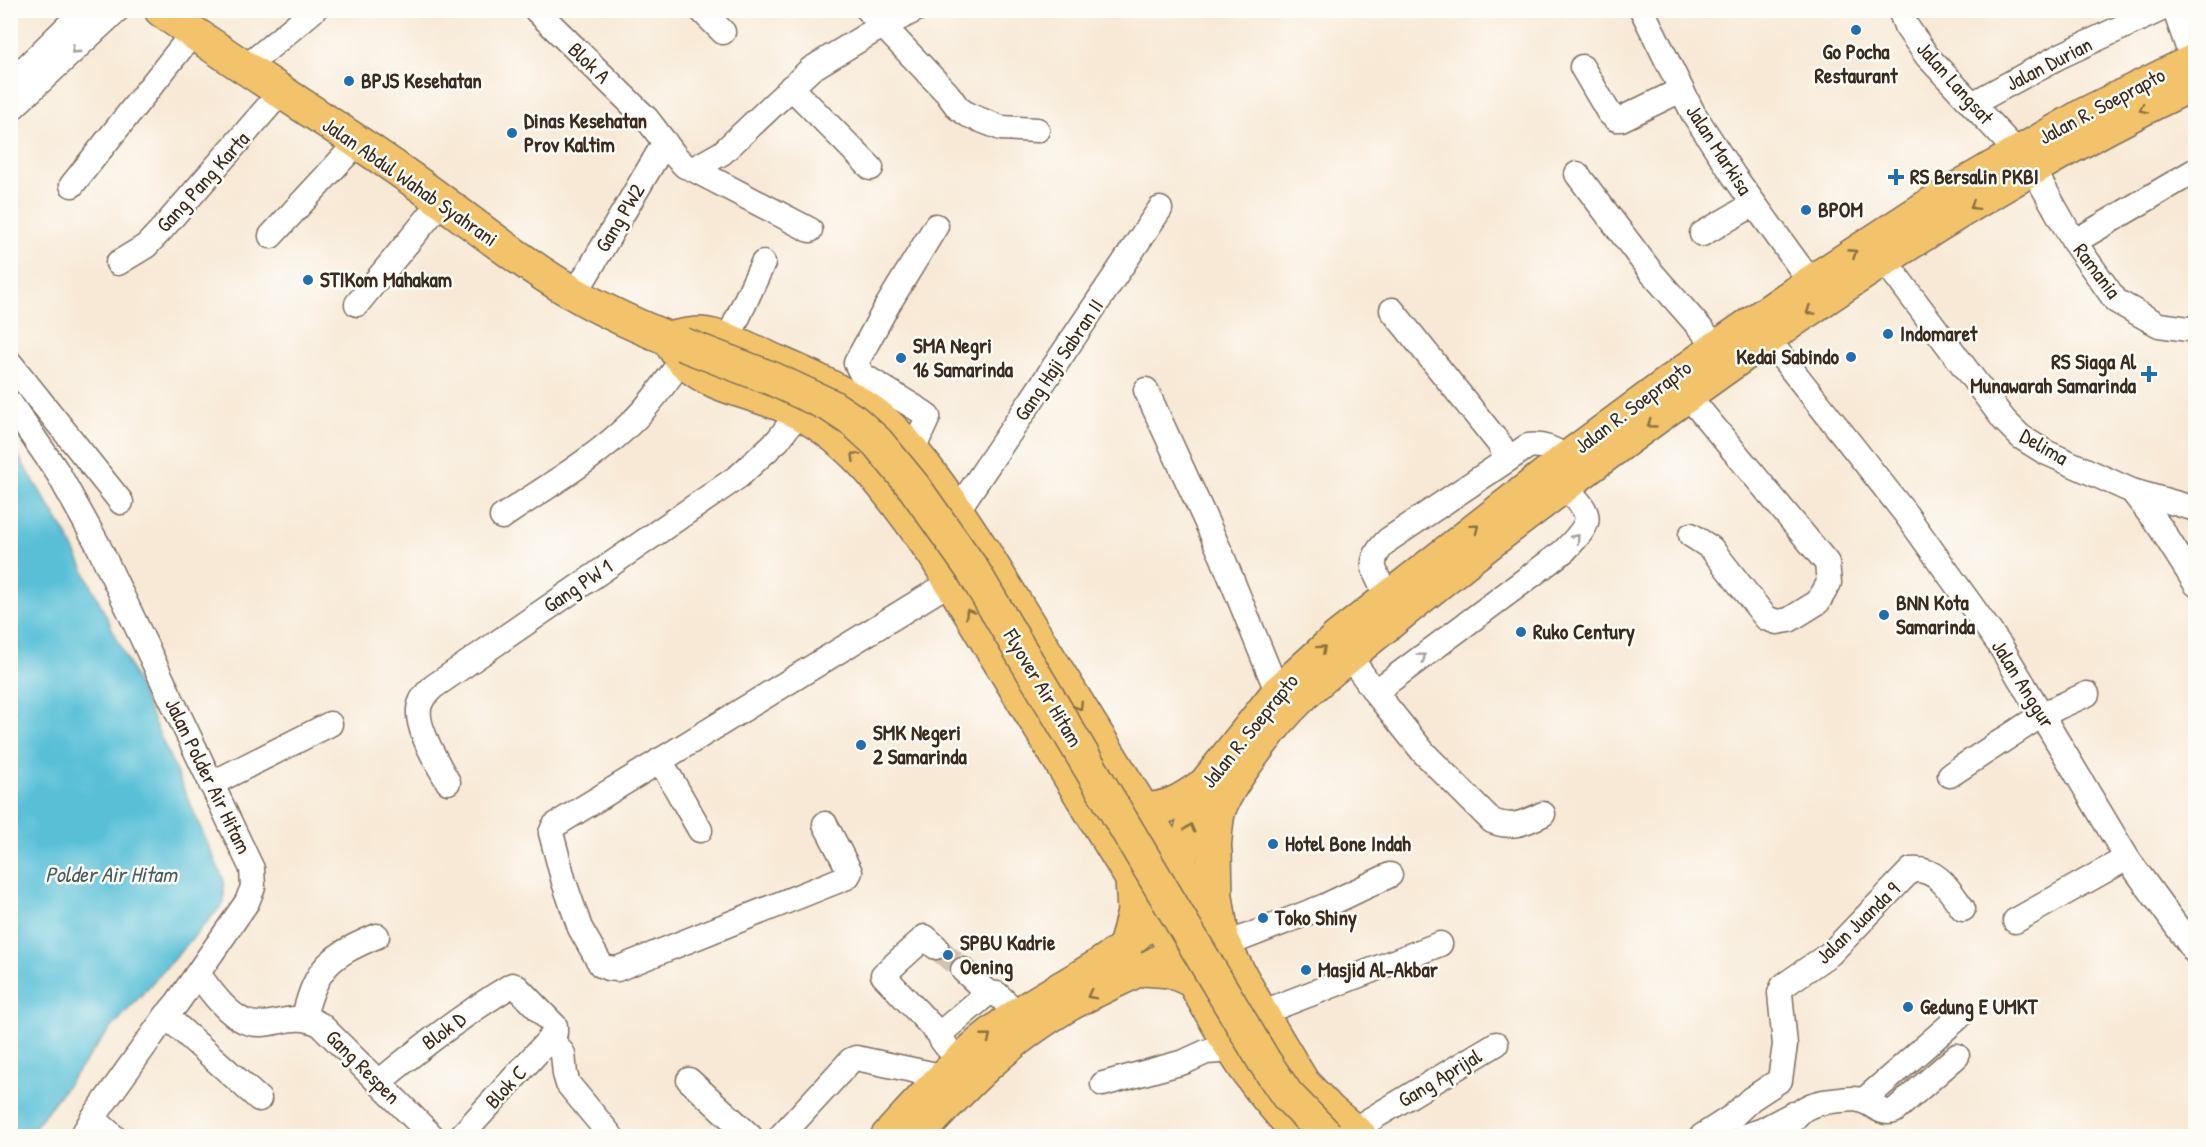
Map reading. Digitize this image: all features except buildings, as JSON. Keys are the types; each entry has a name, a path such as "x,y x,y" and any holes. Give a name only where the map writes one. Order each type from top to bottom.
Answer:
{"highway":[{"name":"Jalan Abdul Wahab Syahrani","path":"161,10 442,201 511,252 574,294 677,348 693,368 735,389 799,412 833,435 868,469 902,508 934,554 1157,917 1233,1050 1270,1103 1301,1137"},
{"path":"677,348 700,334 727,341 815,379 868,409 912,452 957,511 1144,810 1224,942 1261,1013 1303,1083 1330,1111 1347,1134"},
{"name":"Flyover Air Hitam","path":"677,348 773,379 831,406 855,422 877,442 907,478 972,569 1264,1061 1287,1095 1347,1134"},
{"path":"1011,680 1049,657"},
{"path":"1144,810 1159,809 1178,803 1201,787"},
{"path":"1215,851 1216,896 1224,942"},
{"path":"1132,879 1134,958 1171,970 1195,982"}],"main road":[{"name":"Jalan R. Soeprapto","path":"1176,949 1200,902 1215,851 1217,826 1222,806 1273,730 1292,709 1350,657 1472,557 1689,397 1810,281 1936,199 2130,115 2194,67"},
{"name":"Jalan R. Soeprapto","path":"1157,917 1179,869 1201,787 1277,691 1337,636 1566,457 1716,346 1760,331 1885,261 2025,160"},
{"path":"919,1137 968,1084 1008,1046 1134,958 1157,917"},
{"path":"886,1137 950,1068 1017,1013 1134,958 1176,949"}],"street":[{"path":"10,83 84,10"},
{"path":"10,110 117,10"},
{"path":"245,68 314,10"},
{"name":"Blok A","path":"536,10 647,119 685,166 810,230"},
{"path":"701,10 723,32"},
{"path":"691,168 722,153 811,69 833,54 875,18 915,10"},
{"name":"Jalan Markisa","path":"1642,10 1693,113 1754,204 1810,281"},
{"name":"Jalan Langsat","path":"1900,10 1906,26 1927,56 2025,160"},
{"name":"Jalan Durian","path":"1972,104 2060,56 2159,10"},
{"path":"2175,10 2194,67"},
{"path":"875,18 958,108 968,115 1001,128 1037,130"},
{"path":"72,185 193,33"},
{"path":"1582,67 1616,119 1621,119 1681,90"},
{"path":"791,87 871,168"},
{"name":"Gang Pang Karta","path":"118,263 146,246 280,93"},
{"name":"Gang PW2","path":"574,294 665,142"},
{"path":"271,236 357,143"},
{"name":"Ramania","path":"2025,160 2074,242 2116,301 2159,325 2196,330"},
{"path":"2074,242 2196,170"},
{"path":"1577,174 1651,272 1716,346"},
{"path":"357,304 442,201"},
{"path":"1702,234 1754,204"},
{"name":"Gang Haji Sabran II","path":"957,511 1160,209"},
{"path":"912,452 928,417 924,412 862,375 856,363 887,306 936,226"},
{"name":"Delima","path":"1885,261 2004,420 2021,437 2045,452 2132,491 2160,527 2196,584"},
{"path":"727,341 763,263"},
{"path":"1392,310 1501,446 1504,454 1502,462"},
{"name":"Jalan Anggur","path":"1760,331 1905,513 2001,646 2127,858 2196,953"},
{"path":"502,517 616,437 652,400 677,348"},
{"path":"13,372 121,502"},
{"path":"1146,390 1222,556 1277,691"},
{"path":"1689,397 1827,563 1828,583 1818,602 1789,620 1777,622 1766,618 1711,548 1691,535"},
{"name":"Jalan Polder Air Hitam","path":"10,403 58,473 97,543 252,869 252,887 247,902 177,1004 87,1127"},
{"name":"Gang PW 1","path":"448,782 425,739 418,717 420,703 433,687 739,476 778,440 799,412"},
{"path":"38,442 59,425"},
{"path":"1387,597 1373,562 1376,552 1388,540 1528,446 1539,444 1552,448 1566,457"},
{"path":"1375,692 1564,551 1582,532 1587,523 1587,514 1582,504 1565,487"},
{"path":"2132,491 2196,509"},
{"path":"825,824 850,872 842,880 617,969 601,965 580,928 564,882 551,833 554,826 560,822 951,582"},
{"path":"987,640 980,644 980,650 1022,720 1026,722 1034,718"},
{"path":"1350,657 1424,753 1492,821 1503,826 1518,826 1543,814"},
{"path":"1950,775 2043,714 2087,694"},
{"path":"212,784 330,724"},
{"path":"660,760 700,831"},
{"path":"2015,921 2127,858"},
{"name":"Jalan Juanda 9","path":"1702,1137 1734,1116 1751,1100 1780,1080 1785,1044 1780,993 1783,986 1831,953 1911,870 1920,869 1944,881 1963,909"},
{"path":"1224,942 1324,906 1390,875"},
{"path":"304,1017 309,995 320,973 333,959 351,947 377,936"},
{"path":"781,1137 850,1060 856,1058 950,1068 940,1035 883,975 925,937 936,947"},
{"path":"1261,1013 1440,944"},
{"path":"963,970 988,993 998,994 1017,1013"},
{"name":"Gang Respen","path":"198,974 220,1002 242,1021 255,1024 304,1017 321,1025 432,1137"},
{"name":"Blok D","path":"379,1082 432,1039 483,1002 512,985 517,987 555,1026 555,1033 551,1038"},
{"path":"940,1035 988,993"},
{"path":"166,1016 259,1099"},
{"path":"1863,1101 1959,1017"},
{"path":"551,1038 563,1054 568,1084 611,1137"},
{"name":"Blok C","path":"460,1137 551,1038"},
{"name":"Gang Aprijal","path":"1347,1134 1496,1044"},
{"path":"1103,1084 1184,1062 1206,1053 1233,1050"},
{"path":"1745,1137 1820,1102 1854,1099 1890,1113 1957,1056"},
{"path":"689,1080 750,1137"},
{"path":"1780,1137 1803,1108"},
{"path":"87,1127 113,1137"}],"water":[{"name":"Polder Air Hitam","path":"10,443 67,535 123,651 224,881 224,903 106,1034 28,1136 10,1136"}],"tunnel":[{"path":"936,947 963,970"}],"place":[{"name":"Go Pocha Restaurant","path":"1856,30"},
{"name":"BPJS Kesehatan","path":"349,81"},
{"name":"Dinas Kesehatan Prov Kaltim","path":"512,133"},
{"name":"RS Bersalin PKBI","path":"1896,177"},
{"name":"BPOM","path":"1806,210"},
{"name":"STIKom Mahakam","path":"308,280"},
{"name":"Indomaret","path":"1888,334"},
{"name":"Kedai Sabindo","path":"1851,357"},
{"name":"SMA Negri 16 Samarinda","path":"901,358"},
{"name":"RS Siaga Al Munawarah Samarinda","path":"2149,374"},
{"name":"BNN Kota Samarinda","path":"1884,615"},
{"name":"Ruko Century","path":"1521,632"},
{"name":"SMK Negeri 2 Samarinda","path":"861,745"},
{"name":"Hotel Bone Indah","path":"1273,844"},
{"name":"Toko Shiny","path":"1263,918"},
{"name":"SPBU Kadrie Oening","path":"948,955"},
{"name":"Masjid Al-Akbar","path":"1306,970"},
{"name":"Gedung E UMKT","path":"1908,1007"}]}
